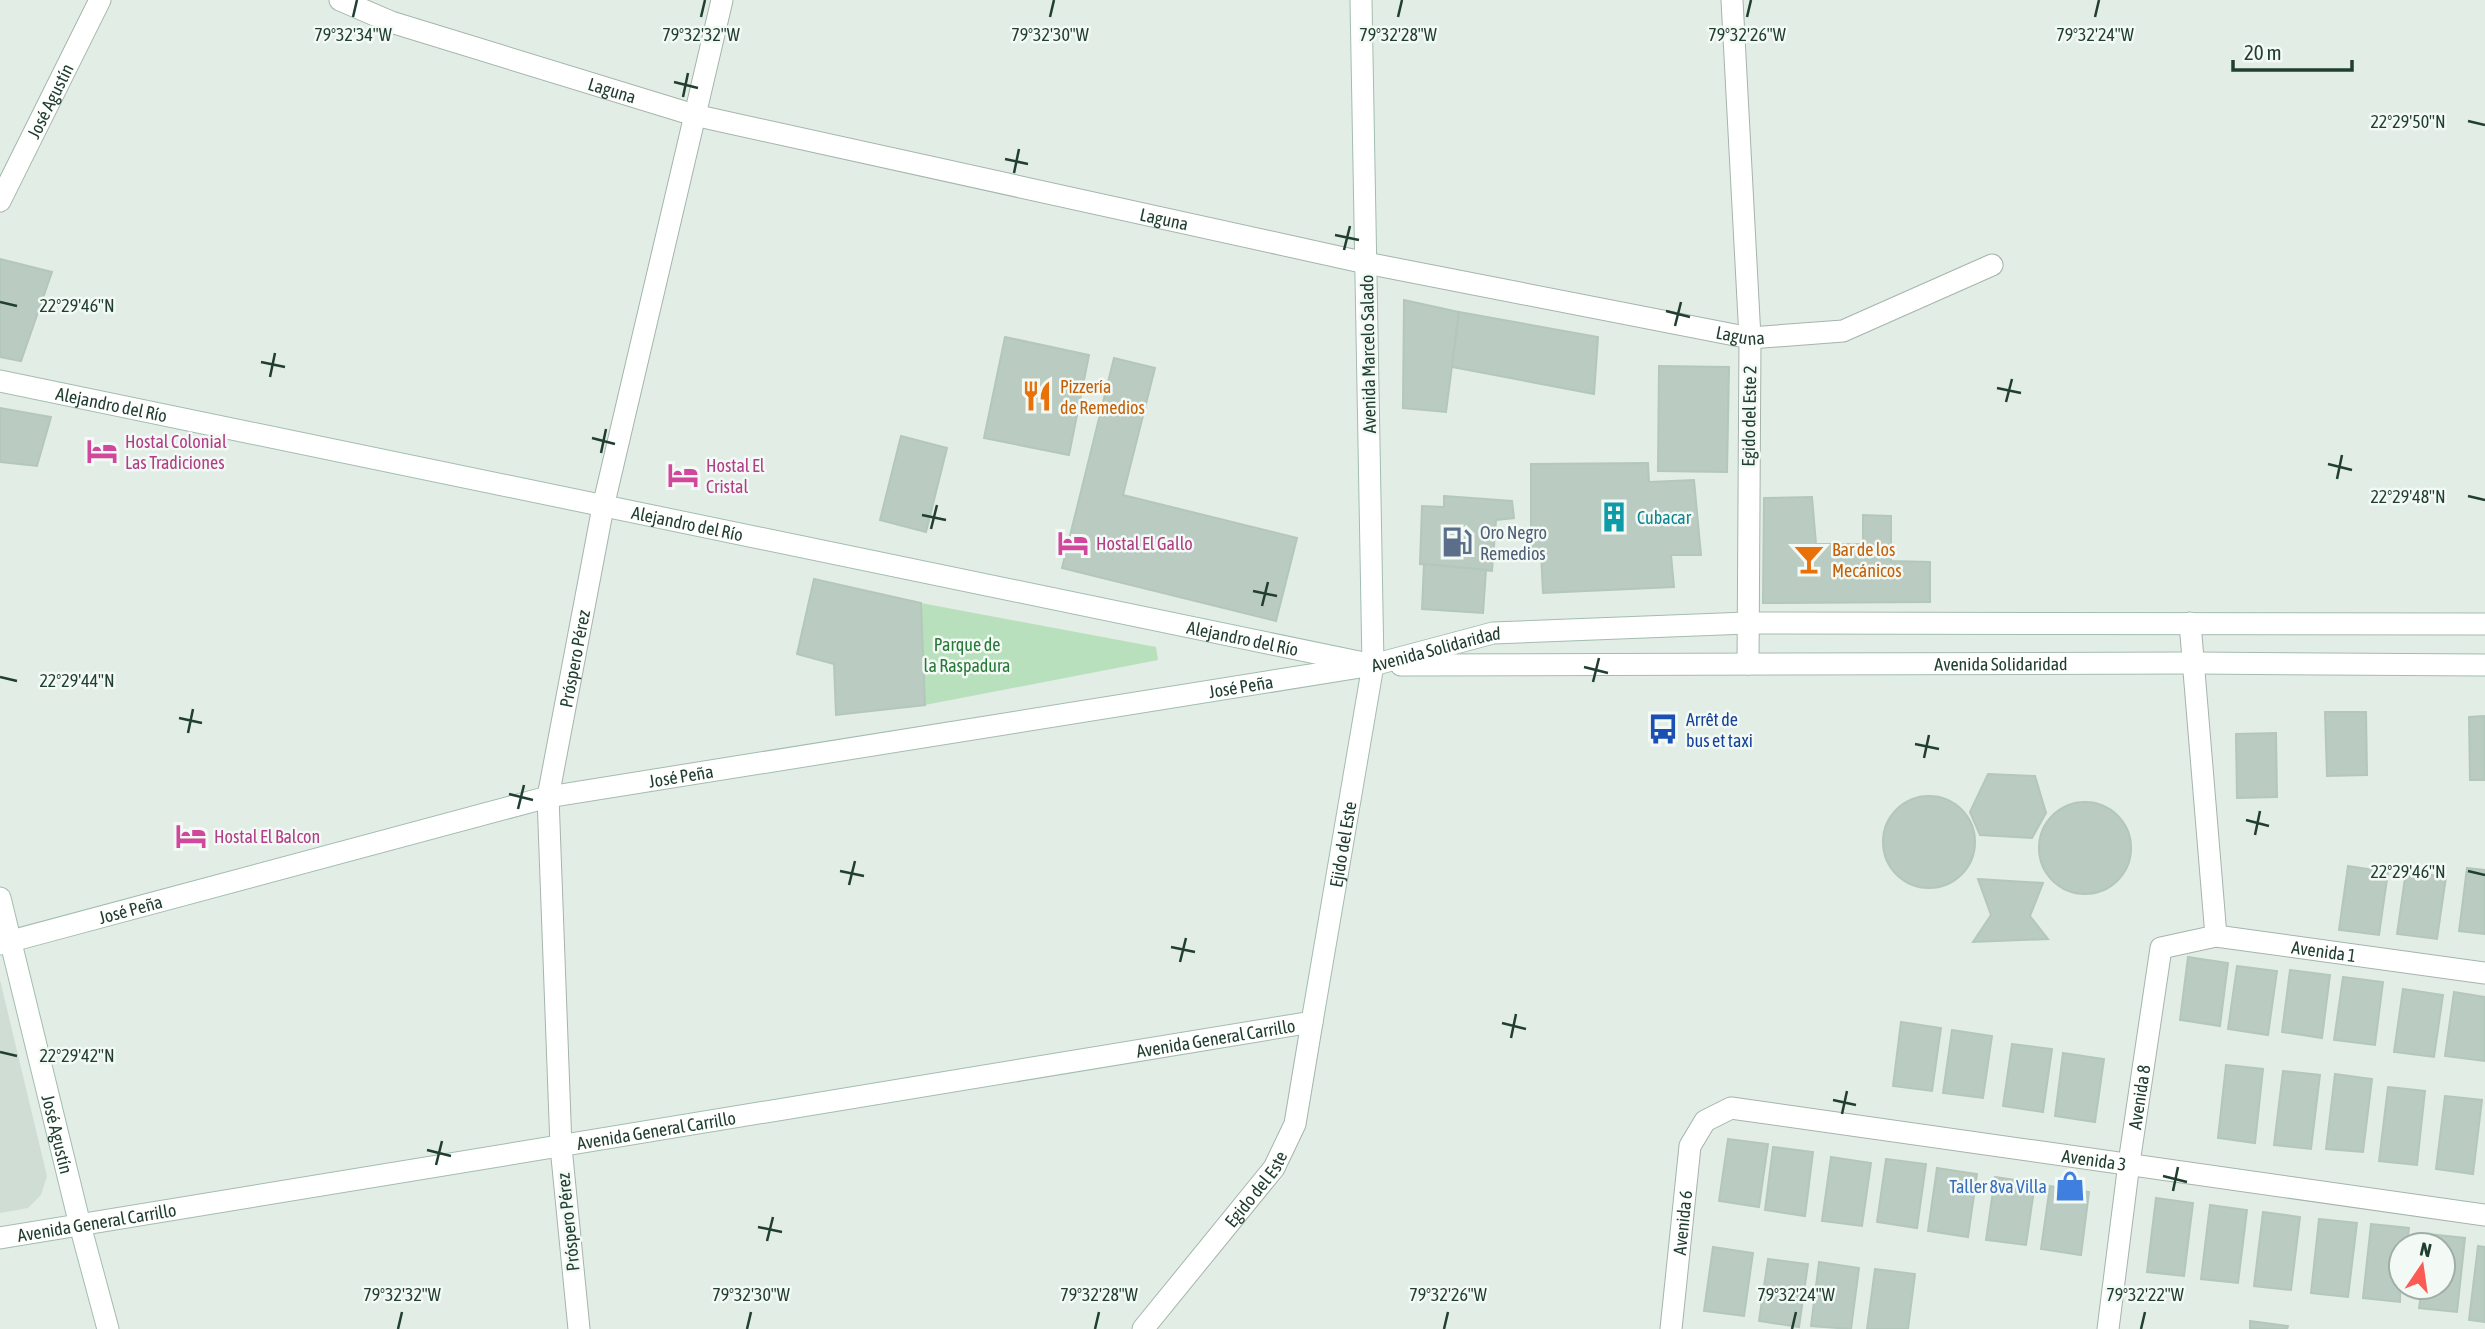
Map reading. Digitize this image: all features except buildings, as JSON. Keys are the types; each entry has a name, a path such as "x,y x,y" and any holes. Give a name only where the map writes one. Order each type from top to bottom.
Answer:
{"street":[{"name":"José Agustín","path":"0,201 100,0"},
{"name":"Laguna","path":"340,0 391,22 694,115 1366,263 1750,338 1843,331 1992,265"},
{"name":"Próspero Pérez","path":"579,1329 561,1147 548,797 603,506 722,0"},
{"name":"Avenida Marcelo Salado","path":"1361,0 1373,665"},
{"name":"Egido del Este 2","path":"1732,0 1750,338 1748,664"},
{"name":"Alejandro del Río","path":"0,382 1373,665"},
{"path":"2190,622 2217,936"},
{"name":"Avenida Solidaridad","path":"1373,665 1493,633 1747,623 2485,624"},
{"name":"Avenida Solidaridad","path":"1373,665 2485,665"},
{"name":"José Peña","path":"5,943 548,797 1373,665"},
{"name":"Ejido del Este","path":"1312,1022 1373,665"},
{"name":"José Agustín","path":"0,898 5,943 108,1329"},
{"name":"Avenida 1","path":"2161,948 2217,936 2485,973"},
{"name":"Avenida 8","path":"2108,1329 2161,948"},
{"name":"Avenida General Carrillo","path":"0,1238 1312,1022"},
{"name":"Egido del Este","path":"1143,1329 1274,1167 1295,1125 1312,1022"},
{"name":"Avenida 3","path":"1705,1121 1731,1108 2485,1215"},
{"name":"Avenida 6","path":"1671,1329 1690,1146 1705,1121"}],"shaded area":[{"path":"0,980 47,1176 41,1195 28,1208 0,1213"}],"green space":[{"name":"Parque de la Raspadura","path":"921,603 1156,647 1158,660 925,705"}],"place":[{"name":"Pizzería de Remedios","path":"1037,396"},
{"name":"Hostal Colonial Las Tradiciones","path":"102,451"},
{"name":"Hostal El Cristal","path":"683,475"},
{"name":"Cubacar","path":"1614,517"},
{"name":"Oro Negro Remedios","path":"1457,542"},
{"name":"Hostal El Gallo","path":"1073,543"},
{"name":"Bar de los Mecánicos","path":"1809,559"},
{"name":"Arrêt de bus et taxi","path":"1663,729"},
{"name":"Hostal El Balcon","path":"191,836"},
{"name":"Taller 8va Villa","path":"2070,1186"}]}
